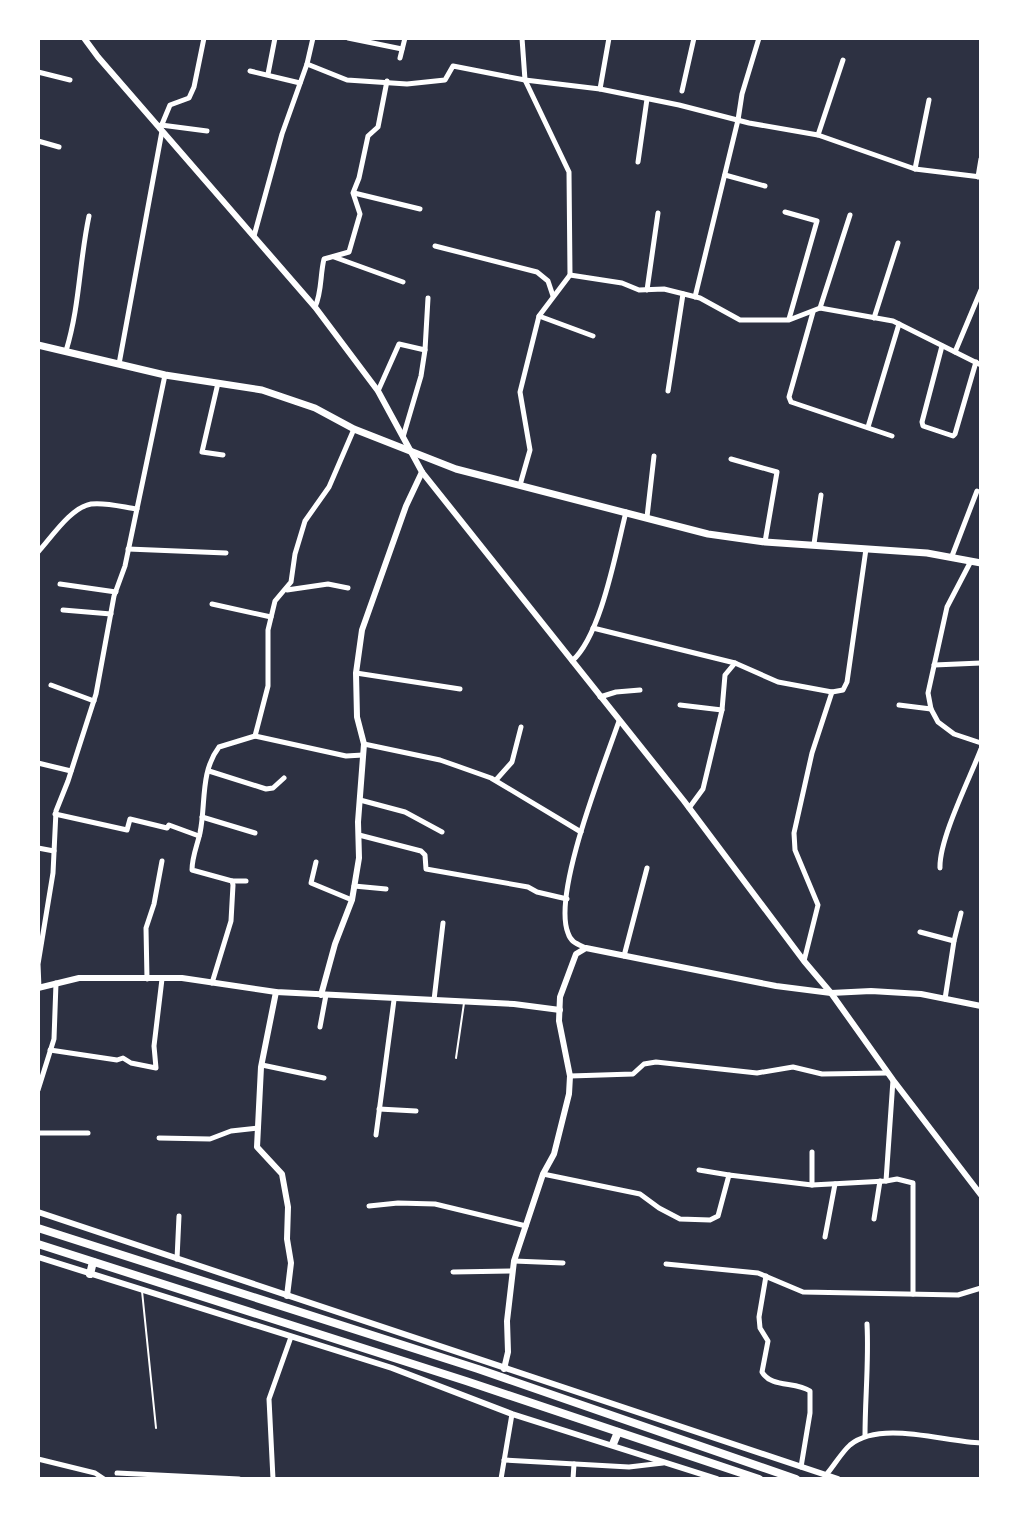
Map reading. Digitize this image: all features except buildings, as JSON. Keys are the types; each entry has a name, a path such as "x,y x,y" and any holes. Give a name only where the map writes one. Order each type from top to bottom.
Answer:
{"highway":[{"path":"38,1228 478,1369 796,1479"},
{"path":"38,1244 759,1479"},
{"path":"90,1274 93,1262"},
{"path":"301,1329 307,1314"},
{"path":"622,1420 625,1410"},
{"path":"613,1444 618,1432"}],"main road":[{"path":"38,345 165,375 262,390 300,402 354,429 456,469 708,534 765,542 952,556 981,563"}],"street":[{"path":"84,38 315,307 378,391 422,472 689,808 981,1195"},
{"path":"119,364 161,128 170,105 189,98 204,38"},
{"path":"268,74 275,38"},
{"path":"254,236 313,38"},
{"path":"348,38 371,40 402,49"},
{"path":"400,58 405,38"},
{"path":"520,485 530,450 520,392 539,316 570,275 569,172 525,80 522,38"},
{"path":"600,89 609,38"},
{"path":"682,91 694,38"},
{"path":"695,297 742,94 759,38"},
{"path":"818,135 843,60"},
{"path":"307,64 347,80 407,84 445,80 453,66 525,80 600,89 818,135 915,169 979,177 981,159"},
{"path":"250,71 300,83"},
{"path":"38,72 70,80"},
{"path":"315,307 320,296 319,278 324,259 349,252 353,243 360,214 353,193 368,136 378,127 387,81"},
{"path":"638,162 647,99"},
{"path":"915,169 929,100"},
{"path":"161,128 207,131"},
{"path":"38,141 59,147"},
{"path":"725,175 765,186"},
{"path":"353,193 420,209"},
{"path":"785,212 817,221 789,320"},
{"path":"647,290 658,213"},
{"path":"820,308 850,215"},
{"path":"66,352 76,316 82,247 89,216"},
{"path":"874,318 898,243"},
{"path":"435,246 537,272 548,281 553,297"},
{"path":"333,256 403,282"},
{"path":"570,275 647,290 664,289 695,297 740,320 789,320 820,308 899,324 978,364 953,436 932,431 922,422 942,346"},
{"path":"955,352 981,290"},
{"path":"668,391 683,294"},
{"path":"403,437 421,376 428,298"},
{"path":"813,311 789,397 791,402 892,436"},
{"path":"539,316 593,336"},
{"path":"868,427 899,324"},
{"path":"378,391 399,344 425,350"},
{"path":"165,375 94,701 55,814 51,895 38,964 39,988 79,978 182,978 276,992 560,1010"},
{"path":"218,383 202,452 223,455"},
{"path":"286,591 291,582 305,521 329,487 354,429"},
{"path":"647,517 654,456"},
{"path":"731,459 777,472 765,542"},
{"path":"320,1027 335,944 352,900 359,858 364,744 357,717 356,673 362,630 406,506 422,472"},
{"path":"952,556 977,491"},
{"path":"814,544 821,495"},
{"path":"38,552 76,511 86,505 137,509"},
{"path":"572,661 593,628 626,511"},
{"path":"128,549 226,553"},
{"path":"593,628 735,663 778,682 832,692 843,690 847,682 866,549"},
{"path":"940,868 949,827 981,746 954,734 938,722 928,693 947,607 971,560"},
{"path":"60,584 116,592"},
{"path":"255,736 268,686 268,630 279,594 328,584 348,588"},
{"path":"212,604 271,617"},
{"path":"63,610 111,614"},
{"path":"689,808 703,789 722,710 725,675 735,663"},
{"path":"934,665 981,663"},
{"path":"356,673 460,689"},
{"path":"51,685 94,701"},
{"path":"600,697 640,690"},
{"path":"804,961 818,905 795,850 794,833 812,753 832,692"},
{"path":"680,705 722,710"},
{"path":"899,705 931,709"},
{"path":"619,721 575,850 565,924 575,944 776,986 831,993 871,991 921,994 981,1006"},
{"path":"496,780 512,762 521,727"},
{"path":"246,881 232,881 192,870 202,817 203,789 210,762 219,747 255,736 346,756 363,755"},
{"path":"364,744 440,760 496,780 581,832"},
{"path":"38,763 71,771"},
{"path":"209,771 266,789 273,788 284,778"},
{"path":"360,800 405,812 442,832"},
{"path":"55,814 127,830 130,819 167,828 169,825 199,836"},
{"path":"202,817 255,833"},
{"path":"359,835 421,851 425,855 426,869 528,887 567,899"},
{"path":"38,848 54,851"},
{"path":"147,980 146,928 162,861"},
{"path":"316,862 311,883 352,900"},
{"path":"624,956 647,868"},
{"path":"212,984 231,921 232,881"},
{"path":"354,886 386,889"},
{"path":"945,999 961,913"},
{"path":"434,1000 443,923"},
{"path":"920,932 954,941"},
{"path":"504,1369 508,1352 507,1321 514,1261 565,1119 570,1076 559,1021 560,997 576,954 586,948"},
{"path":"50,1050 117,1060 123,1058 131,1063 156,1068 154,1046 162,979"},
{"path":"38,1090 54,1039 56,983"},
{"path":"276,992 262,1065 257,1147 282,1174 288,1207 287,1239 291,1263 287,1296"},
{"path":"376,1135 394,1000"},
{"path":"570,1076 633,1074 644,1064 656,1062 757,1073 793,1067 822,1074 888,1073"},
{"path":"262,1065 324,1078"},
{"path":"874,1219 883,1181 893,1080"},
{"path":"379,1109 416,1111"},
{"path":"159,1138 210,1139 231,1131 258,1128"},
{"path":"38,1133 88,1133"},
{"path":"812,1152 812,1185"},
{"path":"699,1170 812,1185 903,1180 913,1183 913,1294"},
{"path":"543,1174 640,1194 670,1215 697,1221 718,1216 729,1175"},
{"path":"825,1237 835,1184"},
{"path":"369,1206 435,1204 526,1226"},
{"path":"38,1212 838,1479"},
{"path":"177,1259 179,1216"},
{"path":"38,1257 392,1368 512,1414 717,1479"},
{"path":"514,1261 563,1263"},
{"path":"666,1264 766,1276 803,1292 958,1295 981,1288"},
{"path":"453,1272 512,1271"},
{"path":"766,1276 759,1317 760,1328 768,1341 762,1372 771,1381 797,1385 810,1391 801,1467"},
{"path":"865,1437 865,1372 869,1360 867,1324"},
{"path":"273,1479 269,1399 291,1337"},
{"path":"501,1479 512,1414"},
{"path":"826,1475 850,1446 865,1437 891,1433 981,1443"},
{"path":"38,1459 95,1473 104,1479"},
{"path":"504,1460 629,1467 668,1462"},
{"path":"573,1479 574,1464"},
{"path":"117,1473 239,1479"}],"lane":[{"path":"456,1058 464,1002"},
{"path":"142,1290 156,1428"}]}
